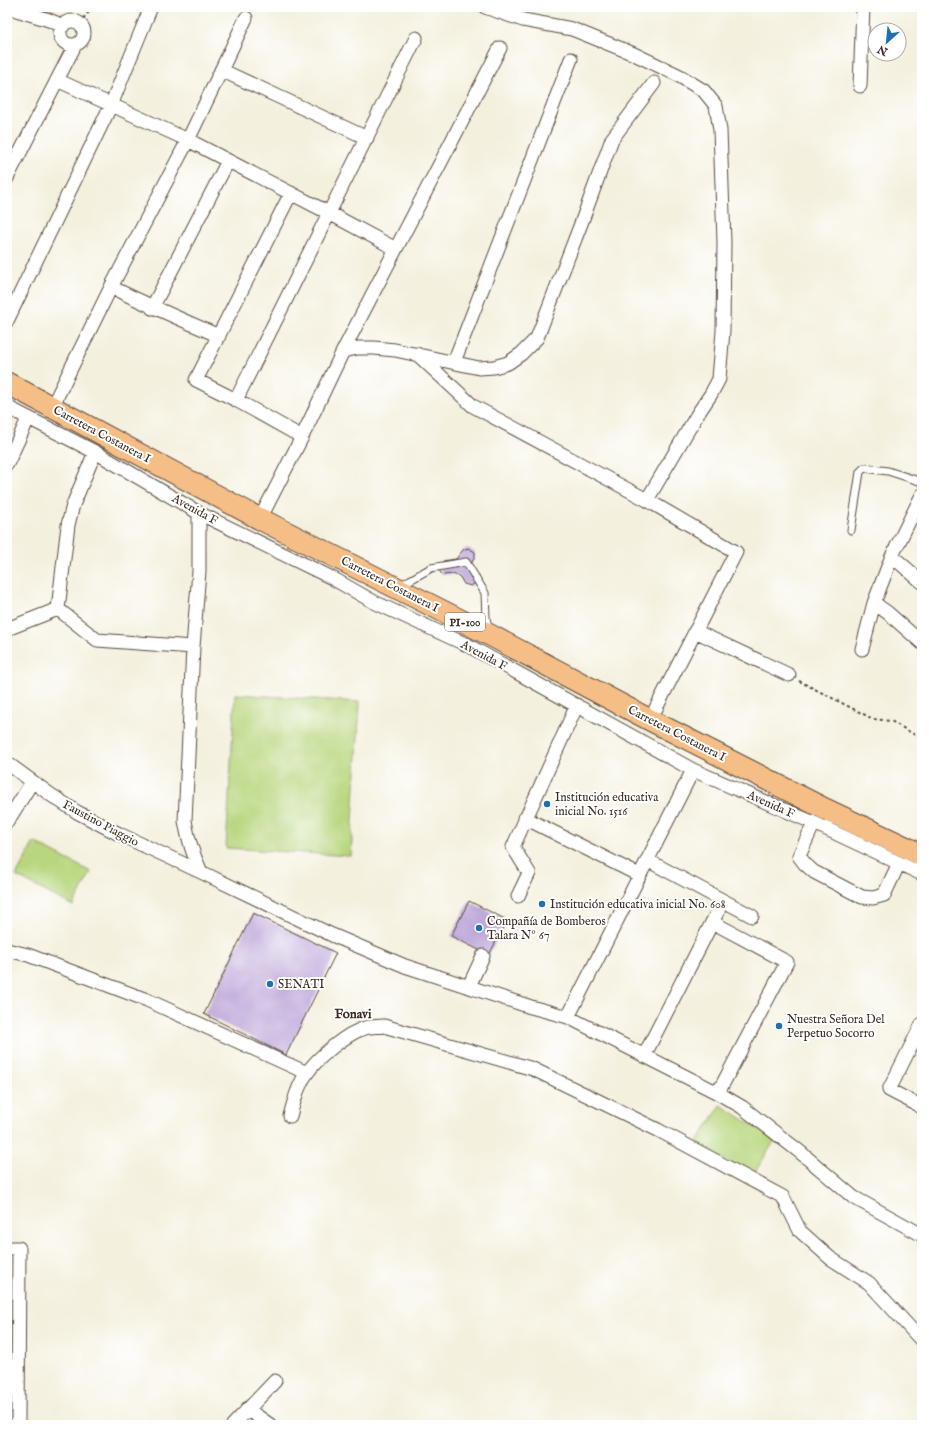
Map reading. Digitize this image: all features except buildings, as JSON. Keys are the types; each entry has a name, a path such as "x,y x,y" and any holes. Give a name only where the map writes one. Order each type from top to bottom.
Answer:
{"main road":[{"name":"Carretera Costanera I","path":"8,383 260,519 490,635 650,720 825,809 922,854"}],"street":[{"path":"7,7 63,26"},
{"path":"7,321 110,105 151,7"},
{"path":"484,7 524,20 572,29 634,54 678,75 704,91 716,106 720,130 724,242 723,331 719,379 647,500"},
{"path":"860,86 863,7"},
{"path":"52,407 111,288 188,140 246,18"},
{"path":"7,178 75,45 79,43 84,36 84,31 79,23 70,21 63,26 61,30 62,39 66,43 75,45"},
{"path":"236,400 416,38"},
{"path":"260,519 302,437 343,351 500,48"},
{"path":"454,362 571,59"},
{"path":"221,70 367,138"},
{"path":"57,80 188,140 396,249"},
{"path":"343,351 358,348 374,348 417,354 479,368 494,367 508,362 521,354 537,338 612,139 654,83"},
{"path":"152,308 228,161"},
{"path":"291,193 196,380 236,400 302,437"},
{"path":"111,288 152,308 182,319 219,336"},
{"path":"417,354 473,406 647,500 736,552 650,720"},
{"name":"Avenida F","path":"7,407 95,452 199,513 332,578 374,602 469,646 693,770 814,823 922,874"},
{"path":"7,464 28,419"},
{"path":"58,609 68,525 74,505 95,452"},
{"path":"862,649 874,603 892,556 921,501"},
{"path":"199,513 199,570 193,647 185,821 188,838 201,872"},
{"path":"892,556 922,582"},
{"path":"874,603 888,613 922,643"},
{"path":"7,629 58,609"},
{"path":"58,609 97,640 193,647"},
{"path":"695,631 789,675"},
{"path":"518,896 530,873 513,847 577,705"},
{"name":"Faustino Piaggio","path":"7,763 32,782 77,812 119,834 371,953 405,966 531,1007 568,1017 718,1093 742,1107 800,1152 853,1197 922,1235"},
{"path":"568,1017 646,860 693,770"},
{"path":"7,822 32,782"},
{"path":"525,818 639,876"},
{"path":"814,823 799,856 804,864 814,872 862,897 873,898 884,895 899,863"},
{"path":"646,860 752,916"},
{"path":"644,1056 723,901"},
{"path":"712,922 787,962 718,1093"},
{"path":"7,950 28,955 147,1000 307,1073"},
{"path":"469,986 483,956"},
{"path":"922,1024 889,1090 922,1107"},
{"path":"290,1116 295,1097 307,1073 326,1052 345,1038 366,1027 384,1026 533,1069 658,1130 784,1197 800,1231 830,1258 869,1283 922,1341"},
{"path":"13,1248 14,1420"},
{"path":"233,1425 275,1381"},
{"path":"247,1409 270,1425"}],"lane":[{"path":"851,530 860,472 864,468 888,471 922,482"},
{"path":"395,587 431,568 466,562 485,593 486,618 490,635"}],"path":[{"path":"79,23 88,13 90,7"},
{"path":"789,675 873,718 891,721 922,739"}],"green space":[{"path":"235,694 360,702 351,856 226,848"},
{"path":"34,842 91,872 73,906 16,876"},
{"path":"721,1105 775,1140 752,1177 697,1142"}],"place":[{"name":"Institución educativa inicial No. 1516","path":"547,804"},
{"name":"Institución educativa inicial No. 608","path":"542,904"},
{"name":"Compañía de Bomberos Talara Nº 67","path":"479,928"},
{"name":"SENATI","path":"270,984"},
{"name":"Nuestra Señora Del Perpetuo Socorro","path":"779,1026"}],"district":[{"name":"Fonavi","path":"353,1013"}]}
